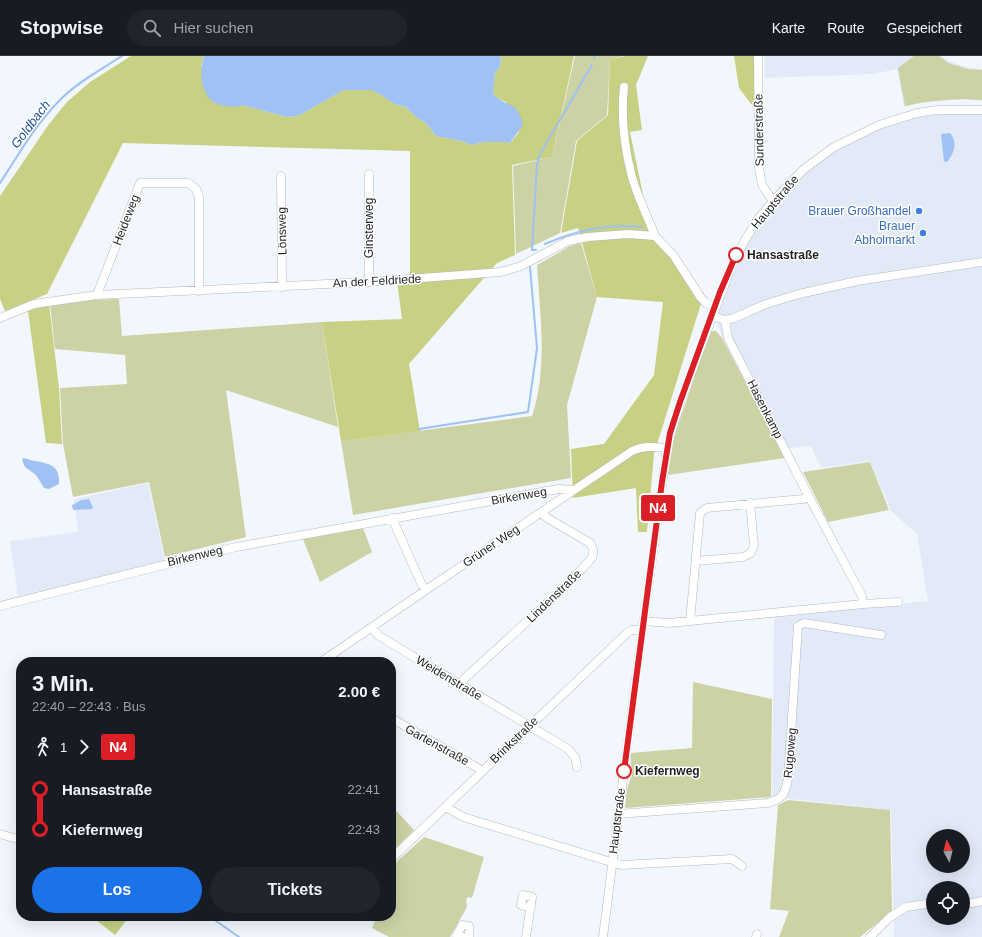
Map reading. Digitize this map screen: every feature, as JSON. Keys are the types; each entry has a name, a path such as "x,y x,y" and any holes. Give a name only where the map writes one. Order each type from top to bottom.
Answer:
{"street":[{"name":"Sunderstraße","path":"758,56 759,168 762,185 773,201"},
{"path":"624,87 623,103 625,142 631,174 655,236 674,256 701,298 706,303 715,307"},
{"name":"Hauptstraße","path":"603,937 643,621 667,448 680,402 729,272 758,218 804,169 817,158 863,131 917,113 937,110 982,110"},
{"name":"Ginsterweg","path":"369,174 369,282"},
{"name":"Lönsweg","path":"281,176 282,286"},
{"name":"Heideweg","path":"97,295 140,183 188,183 196,189 199,197 199,291"},
{"name":"An der Feldriede","path":"0,318 34,304 97,295 369,282 501,272 521,266 568,241 588,237 628,234 655,236"},
{"path":"712,316 725,320 734,318 766,304 806,292 857,281 982,262"},
{"name":"Hasenkamp","path":"725,320 728,338 809,497 862,596 863,604"},
{"name":"Grüner Weg","path":"328,657 541,512 638,448 653,446 667,448"},
{"name":"Birkenweg","path":"0,606 236,547 558,489 574,490"},
{"path":"690,621 700,513 707,508 803,499 809,497"},
{"path":"696,561 743,557 751,553 754,545 750,503"},
{"name":"Lindenstraße","path":"461,684 465,678 568,584 592,558 594,553 593,547 590,543 547,518 541,512"},
{"path":"392,518 421,583 426,590"},
{"path":"643,621 669,623 863,604 898,602"},
{"name":"Rugoweg","path":"618,814 778,801 785,793 788,779 798,626 804,623 881,634"},
{"name":"Weidenstraße","path":"372,628 379,636 568,749 575,757 577,767"},
{"name":"Brinkstraße","path":"396,854 627,633 632,630 642,630"},
{"name":"Gartenstraße","path":"396,721 482,772"},
{"path":"446,807 463,818 612,862 627,865 732,859 742,866"},
{"path":"0,834 16,839"},
{"path":"970,903 982,901"},
{"path":"870,937 890,917 906,907 926,904"},
{"path":"526,937 531,908"},
{"path":"463,937 457,935 462,924 469,926 469,937"}],"shaded area":[{"path":"765,56 942,56 948,61 969,68 982,69 982,101 964,99 920,103 904,107 897,69 873,74 765,78"},
{"path":"966,113 982,114 982,937 894,937 891,810 772,797 774,620 778,615 928,601 917,534 891,511 870,461 821,468 811,446 780,449 722,338 714,312 758,222 792,184 811,167 844,145 878,129 923,116"},
{"path":"148,483 165,561 18,596 10,541 78,532 74,499"}],"green space":[{"path":"131,56 204,56 201,66 242,105 287,117 298,116 344,90 371,90 380,94 394,104 406,107 417,118 426,123 436,136 461,141 472,145 482,142 507,142 509,144 519,132 506,102 497,98 493,93 495,73 500,67 501,56 574,56 552,157 512,165 515,255 497,263 409,364 420,431 341,441 322,322 402,319 397,281 410,277 410,151 123,143 47,294 5,311 0,299 0,196 49,124 67,102 90,82"},
{"path":"575,56 623,56 610,59 607,115 576,141 560,233 516,254 513,166 552,157"},
{"path":"626,56 648,56 636,85 642,130 630,132 651,233 704,294 654,454 647,532 638,532 636,488 573,498 571,449 604,444 654,375 663,302 597,297 578,228 561,233 577,141 608,115 610,59"},
{"path":"734,56 755,56 755,109 739,88"},
{"path":"914,56 939,56 948,63 968,69 982,70 982,100 943,100 905,106 898,68"},
{"path":"581,243 597,297 567,405 571,478 353,515 341,441 532,416 540,379 542,341 537,265 570,246"},
{"path":"119,299 122,336 322,322 338,427 226,390 246,537 165,557 149,482 73,497 63,444 60,388 127,384 125,355 55,349 50,304 81,300"},
{"path":"49,304 59,388 62,444 46,443 28,311"},
{"path":"710,331 716,331 722,338 785,458 668,475 669,452"},
{"path":"870,462 889,510 828,522 803,472"},
{"path":"363,528 372,552 320,582 303,539"},
{"path":"693,682 772,699 771,797 625,808 627,789 632,775 630,753 692,748"},
{"path":"788,800 890,810 892,911 860,937 779,937 789,911 770,909 778,805"},
{"path":"396,810 414,830 396,848"},
{"path":"424,837 484,857 472,898 468,897 466,900 467,907 450,937 389,937 372,928 375,921 396,921 396,862"},
{"path":"97,921 126,921 115,935"}],"water":[{"path":"204,56 501,56 500,67 495,73 493,93 497,98 514,107 523,125 509,144 507,142 482,142 472,145 461,141 436,136 426,123 417,118 406,107 394,104 380,94 371,90 344,90 298,116 287,117 242,105 235,107 219,105 210,99 204,88 201,75"},
{"path":"950,133 954,140 954,148 952,155 947,162 944,161 941,134"},
{"path":"23,458 53,466 58,473 59,484 49,489 44,488 36,475 25,467 22,460"},
{"path":"89,499 93,507 92,509 73,510 72,505 82,500"}],"waterway":[{"name":"Goldbach","path":"0,183 44,117 53,107 76,86 122,56"},
{"path":"536,250 532,250 537,164 540,154 592,65"},
{"path":"545,244 568,235 592,229 617,226 642,227"},
{"path":"419,429 528,412 537,348 530,267"},
{"path":"216,921 239,937"}],"bus line":[{"name":"N4","path":"624,771 662,482 670,433 720,292 736,255"}],"place":[{"name":"Brauer Großhandel","path":"919,211"},
{"name":"Brauer Abholmarkt","path":"923,233"},
{"name":"Hansastraße","path":"736,255"},
{"name":"Kiefernweg","path":"624,771"}]}
